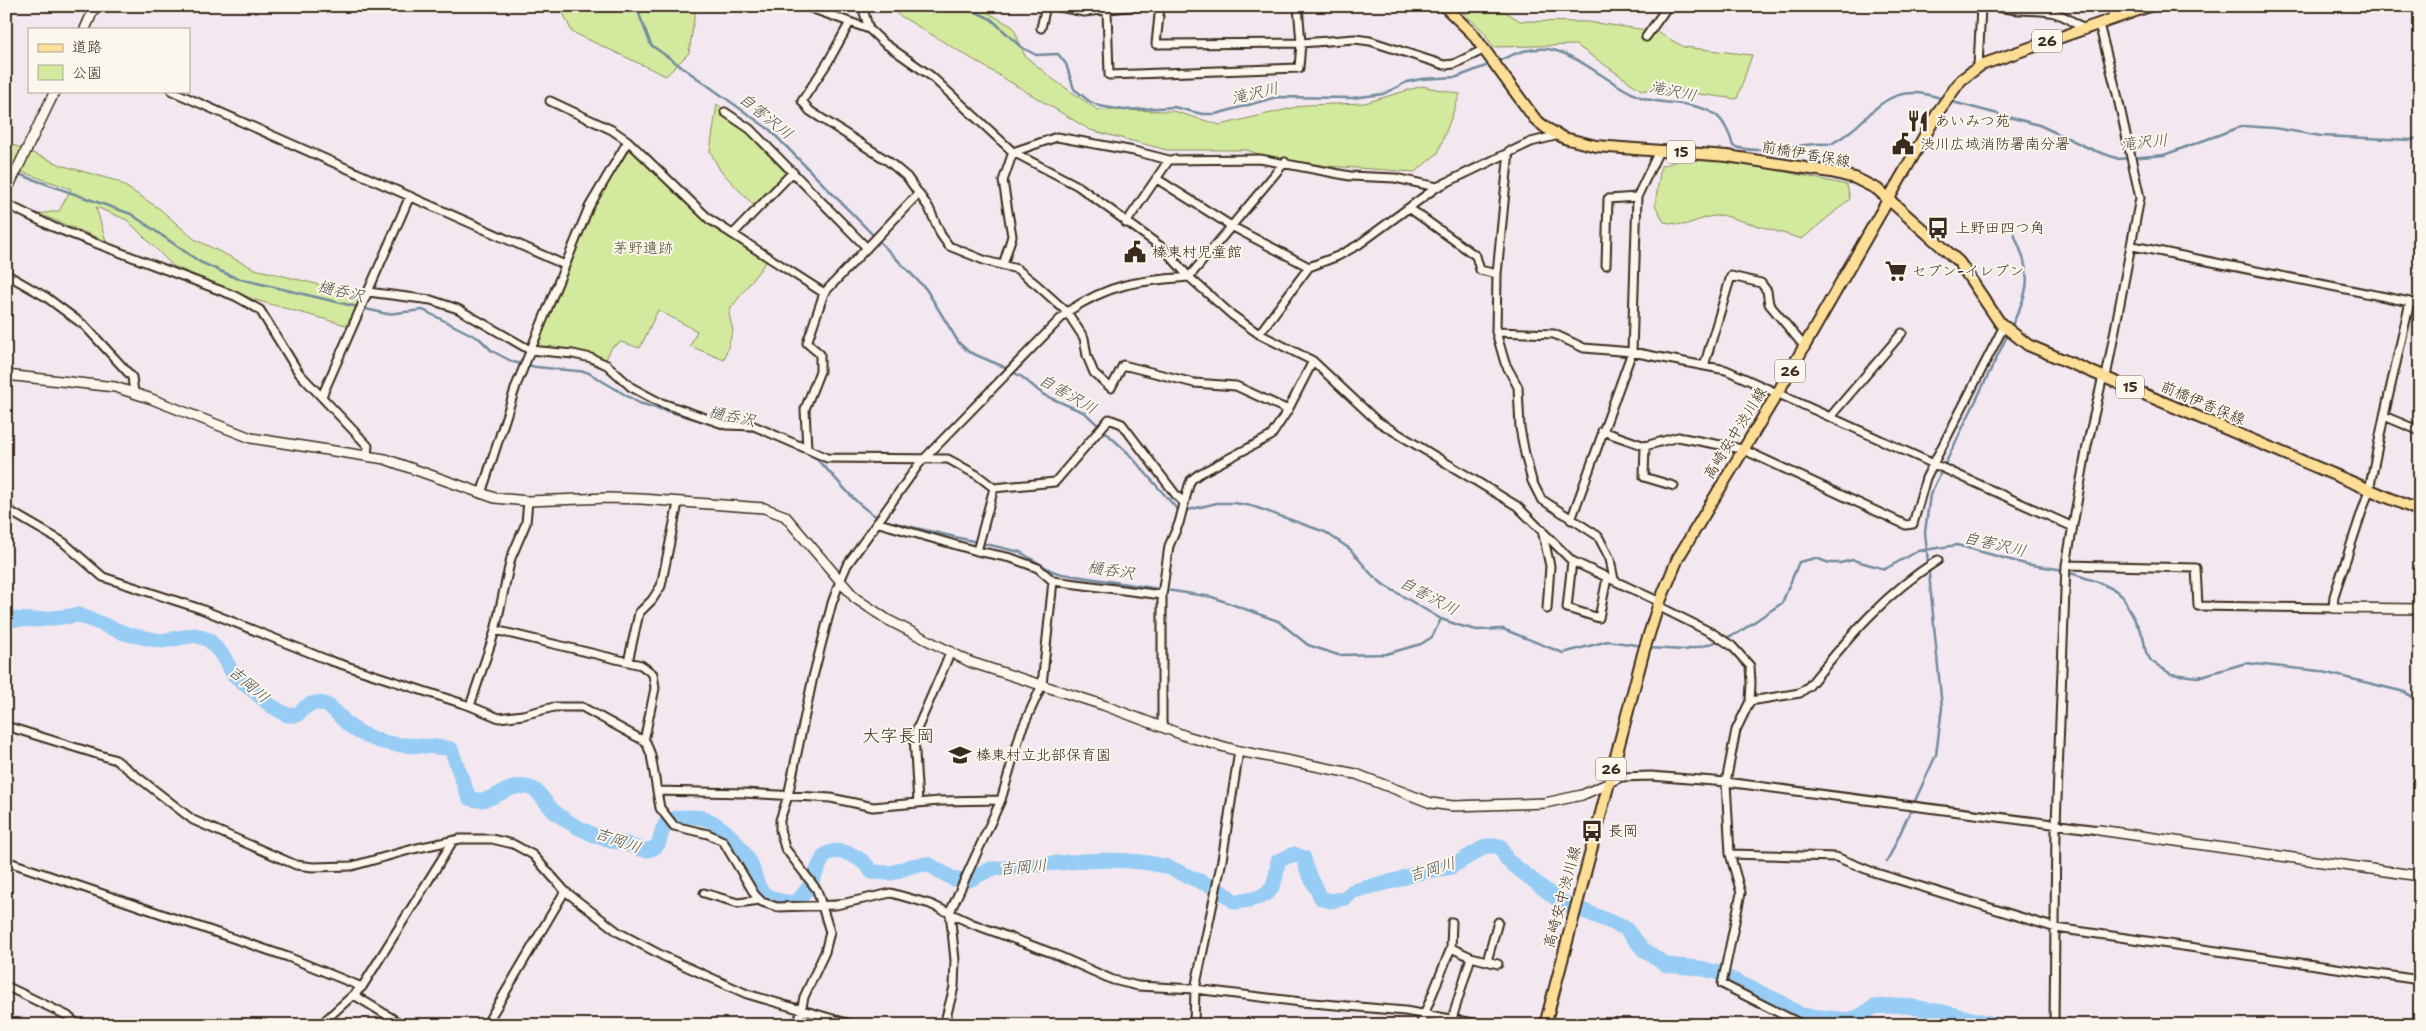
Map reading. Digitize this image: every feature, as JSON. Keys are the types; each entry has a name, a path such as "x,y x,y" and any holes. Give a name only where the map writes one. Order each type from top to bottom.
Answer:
{"main road":[{"name":"前橋伊香保線","path":"1444,6 1459,19 1487,52 1535,119 1559,135 1583,144 1727,156 1844,174 1867,183 1888,197 1959,262 2004,326 2028,345 2420,511"},
{"name":"高崎安中渋川線","path":"1545,1025 1607,784 1644,650 1659,604 1678,558 1777,394 1888,197 1953,90 1978,67 1994,59 2150,6"}],"street":[{"path":"85,28 96,6"},
{"path":"805,6 849,24 869,29 884,43 931,76 1013,152 1078,186 1164,249 1189,277 1232,315 1259,334 1313,361 1377,421 1517,506 1572,561 1659,604 1732,646 1750,666 1752,682 1750,701 1736,730 1726,782 1730,854 1741,893 1722,984 1803,1025"},
{"path":"862,6 869,29"},
{"path":"1041,28 1046,6"},
{"path":"1055,6 1084,12 1136,6"},
{"path":"1160,6 1156,44 1301,43 1355,39 1370,41 1444,65 1454,64 1487,52"},
{"path":"1107,10 1109,75 1299,68 1301,43 1298,6"},
{"path":"1646,36 1668,6"},
{"path":"1978,67 1981,6"},
{"path":"1993,6 2017,10 2053,11 2067,16 2083,29"},
{"path":"2110,20 2117,6"},
{"path":"849,24 828,62 802,101 810,111 888,160 908,177 929,208 941,235 949,246 1017,268 1067,312 1084,338 1087,356 1094,373 1111,388 1122,365 1194,383 1236,386 1288,410"},
{"path":"2054,1025 2056,825 2066,566 2071,526 2133,246 2140,198 2134,165 2099,24"},
{"path":"6,192 55,92"},
{"path":"174,92 565,265"},
{"path":"550,101 612,130 628,141 709,220 734,233 824,292"},
{"path":"725,112 750,129 869,247"},
{"path":"1259,334 1308,268 1338,256 1358,245 1437,187 1531,142 1559,135"},
{"path":"1013,152 1057,136 1169,160 1260,159 1286,162 1350,176 1395,178 1437,187"},
{"path":"481,494 530,350 589,207 628,141"},
{"path":"1510,151 1497,274 1496,332 1506,363 1518,387 1520,428 1532,481 1540,499 1571,520 1588,527 1598,536 1610,559 1610,579 1599,618 1567,608 1572,561"},
{"path":"1571,520 1632,352 1637,197 1659,151"},
{"path":"1003,265 1012,236 1003,181 1013,152"},
{"path":"1126,223 1169,160"},
{"path":"798,1025 800,1009 825,952 830,932 817,890 785,848 780,830 780,820 788,796 813,677 832,603 847,565 879,523 904,484 926,458 1067,312 1091,296 1132,282 1189,277 1286,162"},
{"path":"734,233 793,172"},
{"path":"1157,179 1233,227 1308,268"},
{"path":"807,449 805,409 820,371 820,354 807,343 824,292 887,229 919,193"},
{"path":"322,396 410,196"},
{"path":"1606,265 1608,199 1637,197"},
{"path":"6,204 53,227 235,296 260,310 298,373 368,446 367,455"},
{"path":"1409,208 1476,256 1480,270 1497,274"},
{"path":"2133,246 2420,304"},
{"path":"6,274 46,297 85,326 132,377 134,392"},
{"path":"1704,366 1731,276 1761,283 1767,291 1769,304 1804,346"},
{"path":"368,292 431,300 458,309 530,350 591,358 607,365 631,388 645,396 726,425 754,426 827,458 869,460 948,459 977,475 994,488 1056,482 1109,419 1122,424 1184,503"},
{"path":"2333,608 2334,596 2369,490 2410,302"},
{"path":"1602,431 1646,446 1678,437 1742,450 1906,525 1913,524 1921,495 1934,464 2004,326"},
{"path":"1496,332 1554,334 1584,348 1632,352 1726,370 2071,526"},
{"path":"1830,417 1902,333"},
{"path":"1162,726 1162,595 1169,546 1191,480 1271,436 1288,410 1313,361"},
{"path":"6,375 115,387 134,392 251,438 367,455 403,465 481,494 528,502 608,498 764,508 776,511 786,516 798,528 855,598 875,612 992,670 1042,685 1194,738 1239,751 1337,770 1375,780 1431,803 1453,806 1545,803 1582,795 1621,778 1650,776 1726,782 2099,830 2420,876"},
{"path":"2384,416 2418,430 2420,420"},
{"path":"1646,446 1644,477 1674,486"},
{"path":"977,550 994,488"},
{"path":"470,706 495,630 511,558 526,523 528,502"},
{"path":"628,662 639,613 652,600 661,586 678,503"},
{"path":"6,509 63,542 103,577 201,608 328,660 470,706 500,718 524,715 554,706 582,708 644,741 651,755 660,808 674,826 708,834 723,841 760,900"},
{"path":"879,523 1011,558 1038,568 1054,581 1162,595"},
{"path":"1542,530 1550,566 1547,609"},
{"path":"1750,701 1800,694 1878,605 1938,560"},
{"path":"2066,566 2196,568 2198,606 2420,609"},
{"path":"944,1025 954,987 955,960 950,912 1001,800 1022,731 1042,685 1054,581"},
{"path":"495,630 641,665 653,674 655,688 644,741"},
{"path":"918,803 914,736 951,651"},
{"path":"6,726 116,760 193,820 296,864 313,868 352,866 452,841 492,839 513,844 533,854 565,891 618,932 663,956 747,994 854,1025"},
{"path":"1194,1025 1195,989 1222,860 1239,751"},
{"path":"657,791 831,798 874,807 918,803 1001,800"},
{"path":"320,1025 362,986 452,841"},
{"path":"1730,854 1836,857 1873,872 2056,928 2420,980"},
{"path":"6,862 288,957 362,986"},
{"path":"486,1025 565,891"},
{"path":"704,893 738,903 760,900 777,907 836,905 891,893 930,904 1113,980 1138,986 1195,989 1424,1014 1484,1025"},
{"path":"1420,1025 1451,948 1452,922"},
{"path":"1487,961 1498,922"},
{"path":"1451,948 1471,957 1498,964"},
{"path":"1452,1019 1471,957"},
{"path":"6,986 68,1016 78,1025"},
{"path":"354,995 403,1025"}],"green space":[{"path":"560,6 696,6 689,53 666,76 572,32"},
{"path":"884,6 977,6 1013,27 1025,56 1054,80 1098,110 1173,111 1220,125 1305,105 1365,103 1422,86 1460,94 1438,153 1415,172 1328,166 1267,157 1247,150 1167,150 1090,130"},
{"path":"1456,6 1496,6 1520,21 1588,22 1655,31 1684,47 1752,55 1737,99 1675,91 1641,90 1576,45 1493,47 1484,32"},
{"path":"717,104 749,131 787,171 787,174 755,207 720,170 710,151"},
{"path":"6,142 64,166 117,181 160,209 194,239 255,269 365,296 346,325 255,300 173,266 127,220 96,207 106,241 39,214 59,211 71,189 10,168 6,175"},
{"name":"茅野遺跡","path":"630,148 706,220 768,259 731,308 729,314 733,331 724,360 690,346 697,331 658,310 640,348 621,342 612,347 606,359 575,350 538,347 536,343 591,210"},
{"path":"1702,154 1847,185 1850,199 1802,239 1722,215 1708,217 1684,225 1664,222 1655,205 1661,166"}],"waterway":[{"name":"自害沢川","path":"636,6 651,45 770,130 926,289 959,343 969,352 1022,377 1044,395 1085,413 1128,453 1177,509 1188,510 1217,503 1234,503 1252,506 1325,532 1350,549 1372,575 1384,585 1441,619 1461,626 1477,630 1503,629 1563,653 1608,641 1643,646"},
{"name":"滝沢川","path":"963,6 991,19 1021,47 1036,55 1058,54 1066,64 1074,89 1089,101 1099,106 1124,110 1174,107 1202,114 1216,114 1277,97 1352,98 1383,94 1407,82 1421,79 1457,77 1491,64"},
{"name":"滝沢川","path":"1496,62 1534,49 1548,49 1560,52 1572,57 1620,87 1643,98 1691,105 1709,111 1723,122 1733,146 1756,150 1831,144 1846,135 1880,105 1892,98 1905,94 1922,94 1943,99"},
{"name":"滝沢川","path":"1949,101 2039,125 2093,150 2119,159 2164,155 2243,126 2274,128 2321,136 2411,140 2420,137"},
{"name":"樋呑沢","path":"6,167 13,171"},
{"name":"樋呑沢","path":"18,174 131,214 200,262 236,278 387,314 423,310 480,339 492,351 513,362 536,367 587,372 639,403 720,426"},
{"path":"2011,327 2018,313 2027,281 2024,260 2014,234"},
{"path":"1887,862 1936,755 1942,708 1925,532 1930,495 2009,332"},
{"name":"樋呑沢","path":"725,428 755,431 766,435"},
{"name":"樋呑沢","path":"794,447 813,456 856,501 865,509 886,521 1020,552 1052,571 1062,574 1212,597 1278,621 1308,645 1338,655 1386,654 1421,644 1432,637 1441,619"},
{"name":"自害沢川","path":"1648,648 1685,650 1707,645 1738,633 1782,603 1799,562 1816,558 1829,563 1853,560 1885,569 1918,551 1957,545 2025,564 2058,569 2098,582 2115,590 2123,597 2143,636 2146,652 2151,661 2171,674 2198,677 2246,663 2319,671 2405,692 2420,704"},
{"name":"吉岡川","path":"6,619 36,620 79,615 127,634 162,641 195,635 209,640 223,656 233,674 270,705 287,715 297,715 306,706 312,704 324,704 352,728 374,739 393,744 451,749 469,798 486,799 516,787 533,789 553,810 582,829 610,841 624,843 641,850 654,848 658,844 664,827 675,818 704,818 720,827 733,839 749,860 757,884 763,893 780,901 794,903 800,898 809,887 825,855 838,851 851,854 863,862 872,872 892,873 911,866 928,864 953,879 969,880 991,869 1105,860 1145,862 1175,870 1215,888 1235,902 1255,899 1268,892 1275,881 1278,861 1294,854 1304,858 1307,870 1321,898 1331,901 1345,898 1353,891 1417,873 1451,867 1486,846 1500,846 1507,860 1558,900 1625,928 1643,949 1666,965 1699,968 1716,972 1776,1000 1801,1015 1848,1020 1860,1016 1874,1007 1900,1005 1943,1012 1997,1025"}],"place":[{"name":"あいみつ苑","path":"1918,121"},
{"name":"渋川広域消防署南分署","path":"1903,144"},
{"name":"上野田四つ角","path":"1938,228"},
{"name":"榛東村児童館","path":"1135,252"},
{"name":"セブン-イレブン","path":"1896,271"},
{"name":"榛東村立北部保育園","path":"960,755"},
{"name":"長岡","path":"1592,831"}],"district":[{"name":"大字長岡","path":"898,736"}]}
